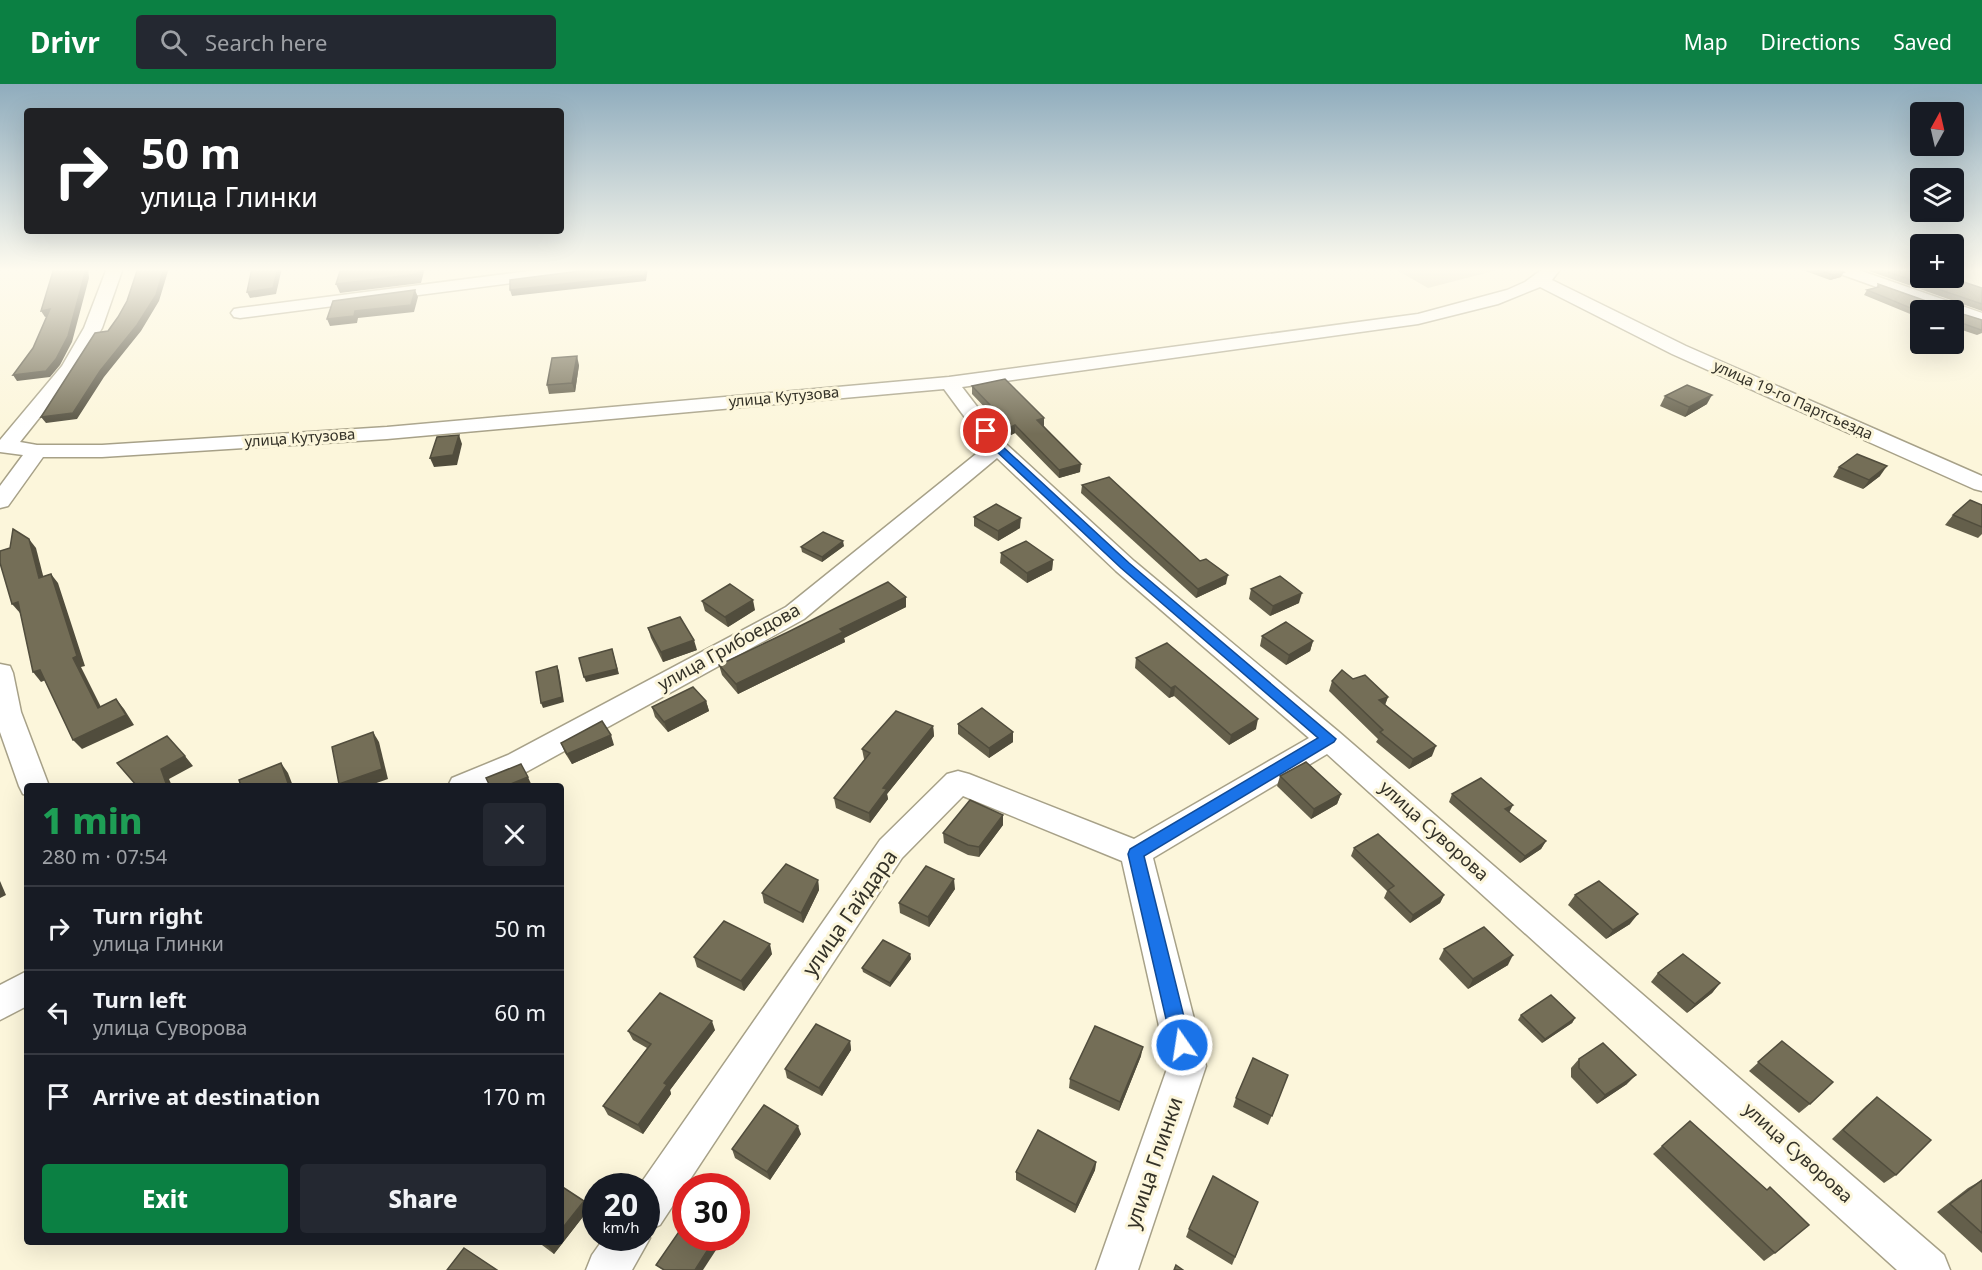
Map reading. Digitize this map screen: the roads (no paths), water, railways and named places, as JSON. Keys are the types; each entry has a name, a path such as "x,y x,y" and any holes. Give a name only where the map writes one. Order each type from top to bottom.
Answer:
{"street":[{"path":"3,446 70,368 95,323"},
{"name":"улица Кутузова","path":"3,446 38,451 102,451 387,433 949,383 1387,323"},
{"name":"улица 19-го Партсъезда","path":"1633,323 1679,350 1982,484"},
{"name":"улица Суворова","path":"949,383 998,447 1125,566 1329,739 1929,1270"},
{"name":"улица Грибоедова","path":"470,783 518,763 795,613 998,447"},
{"path":"0,501 38,451"},
{"path":"0,673 7,712 32,783"},
{"path":"1136,854 1329,739"},
{"name":"улица Гайдара","path":"660,1190 891,849 958,782 1136,854"},
{"name":"улица Глинки","path":"1117,1270 1187,1066 1136,854"},
{"path":"0,1004 24,989"},
{"path":"607,1270 620,1251"}]}
